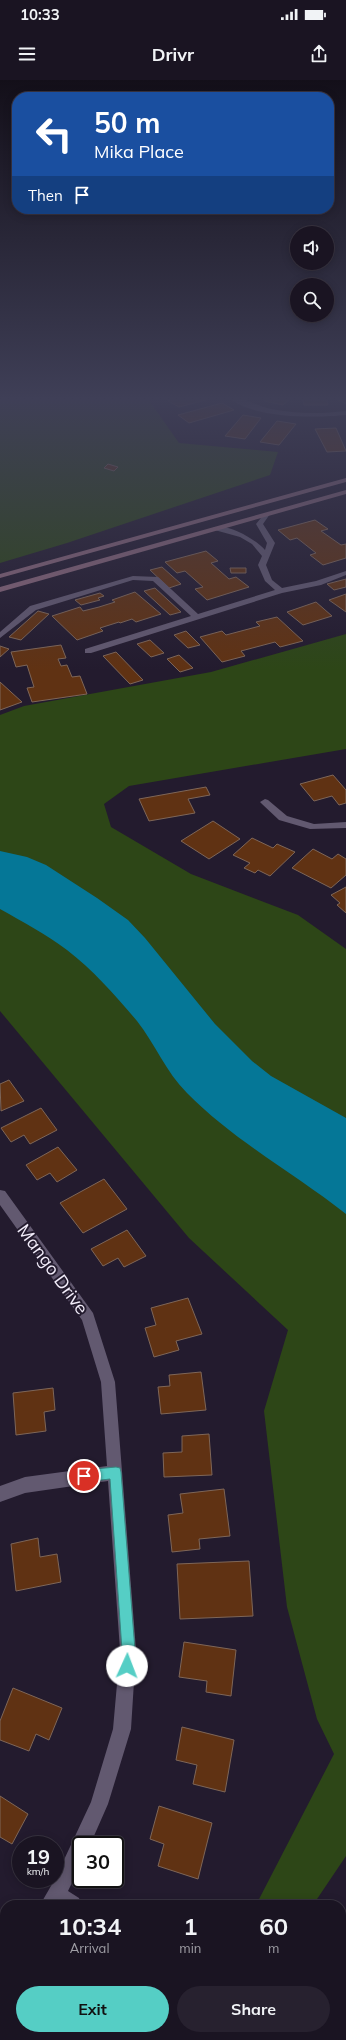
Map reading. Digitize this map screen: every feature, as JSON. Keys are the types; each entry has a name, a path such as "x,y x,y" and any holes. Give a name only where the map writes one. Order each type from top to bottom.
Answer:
{"main road":[{"path":"0,576 319,487"},
{"path":"0,590 346,492"}],"street":[{"path":"265,802 283,818 314,827 346,825"},
{"name":"Mango Drive","path":"0,1195 88,1317 108,1382 116,1472 128,1650 122,1729 99,1804 60,1900"},
{"path":"0,1494 25,1485 116,1472"}],"lane":[{"path":"267,514 260,524 271,543 265,554 262,565 269,581 280,591"},
{"path":"214,529 234,531 248,537 265,554"},
{"path":"88,651 280,591 318,583 346,573"},
{"path":"0,636 34,608 134,578 155,579 196,617"}],"green space":[{"path":"0,487 233,487 67,543 0,563"},
{"path":"346,634 346,749 129,786 104,804 111,827 191,874 298,915 346,949 346,1856 316,1900 259,1900 334,1754 317,1719 287,1607 264,1411 288,1330 189,1238 0,1011 0,715 24,706 211,672"}],"water":[{"path":"0,851 27,857 46,865 128,920 145,938 215,1024 252,1061 271,1076 346,1118 346,1214 244,1141 205,1110 180,1085 137,1021 95,975 59,944 0,909"}],"building":[{"path":"315,520 328,529 321,531 341,545 346,544 346,558 323,565 310,555 316,553 297,538 290,540 278,530"},
{"path":"206,551 218,561 211,563 229,579 236,577 249,587 207,600 195,589 203,587 185,571 177,573 165,562"},
{"path":"162,567 181,584 169,588 150,570"},
{"path":"230,568 246,568 246,573 231,573"},
{"path":"346,579 346,587 334,590 327,584"},
{"path":"155,588 181,612 170,615 144,591"},
{"path":"135,592 161,614 136,622 132,619 119,622 100,628 103,631 77,640 52,616 80,607 83,611 99,607 115,602 112,600"},
{"path":"100,593 104,596 98,598 100,600 81,605 75,600"},
{"path":"346,594 346,612 329,600"},
{"path":"316,602 332,616 303,625 287,612"},
{"path":"38,611 49,614 21,640 9,637"},
{"path":"277,617 303,641 280,647 275,642 241,651 245,656 222,662 200,637 222,631 226,635 260,626 256,622"},
{"path":"186,631 200,645 188,648 174,635"},
{"path":"150,640 164,653 151,657 137,644"},
{"path":"61,645 66,658 58,659 61,666 67,665 72,677 80,676 87,694 32,702 27,688 34,687 27,665 16,667 11,652"},
{"path":"0,646 9,649 0,657"},
{"path":"116,652 143,680 130,684 103,656"},
{"path":"179,655 193,668 180,672 167,659"},
{"path":"0,682 22,702 0,710"},
{"path":"333,775 346,790 346,803 339,805 332,796 314,801 300,784"},
{"path":"206,787 210,795 188,799 195,813 149,821 139,799"},
{"path":"213,821 240,839 209,859 181,841"},
{"path":"252,838 273,848 277,844 295,852 270,876 258,870 255,873 244,868 250,863 233,855"},
{"path":"313,849 332,859 338,854 346,859 346,875 331,888 292,868"},
{"path":"346,887 346,913 337,905 340,903 331,895"},
{"path":"9,1080 24,1101 1,1111 0,1084"},
{"path":"41,1108 57,1130 30,1144 24,1135 11,1142 1,1128"},
{"path":"58,1147 77,1170 57,1182 50,1173 37,1180 26,1165"},
{"path":"104,1179 127,1209 83,1233 60,1203"},
{"path":"127,1230 146,1256 124,1267 118,1258 103,1266 91,1249"},
{"path":"188,1298 202,1334 176,1341 179,1350 154,1357 145,1328 156,1325 151,1308"},
{"path":"201,1372 206,1410 161,1414 158,1387 170,1386 169,1375"},
{"path":"53,1388 55,1410 44,1412 46,1431 16,1435 13,1393"},
{"path":"209,1434 212,1475 164,1477 163,1453 182,1452 182,1436"},
{"path":"224,1489 230,1536 199,1539 200,1549 172,1552 168,1515 183,1513 180,1494"},
{"path":"38,1538 40,1557 57,1554 61,1582 16,1591 11,1544"},
{"path":"249,1561 253,1616 180,1619 177,1564"},
{"path":"184,1642 236,1650 231,1696 206,1692 207,1681 179,1677"},
{"path":"13,1688 62,1708 49,1740 36,1734 29,1751 0,1740 0,1721"},
{"path":"182,1727 234,1740 225,1792 193,1784 197,1765 176,1760"},
{"path":"0,1796 28,1814 16,1836 12,1836 12,1844 0,1837"},
{"path":"159,1806 212,1823 198,1879 158,1866 164,1844 150,1839"}],"route":[{"path":"84,1476 116,1472 128,1650 127,1666"}]}
